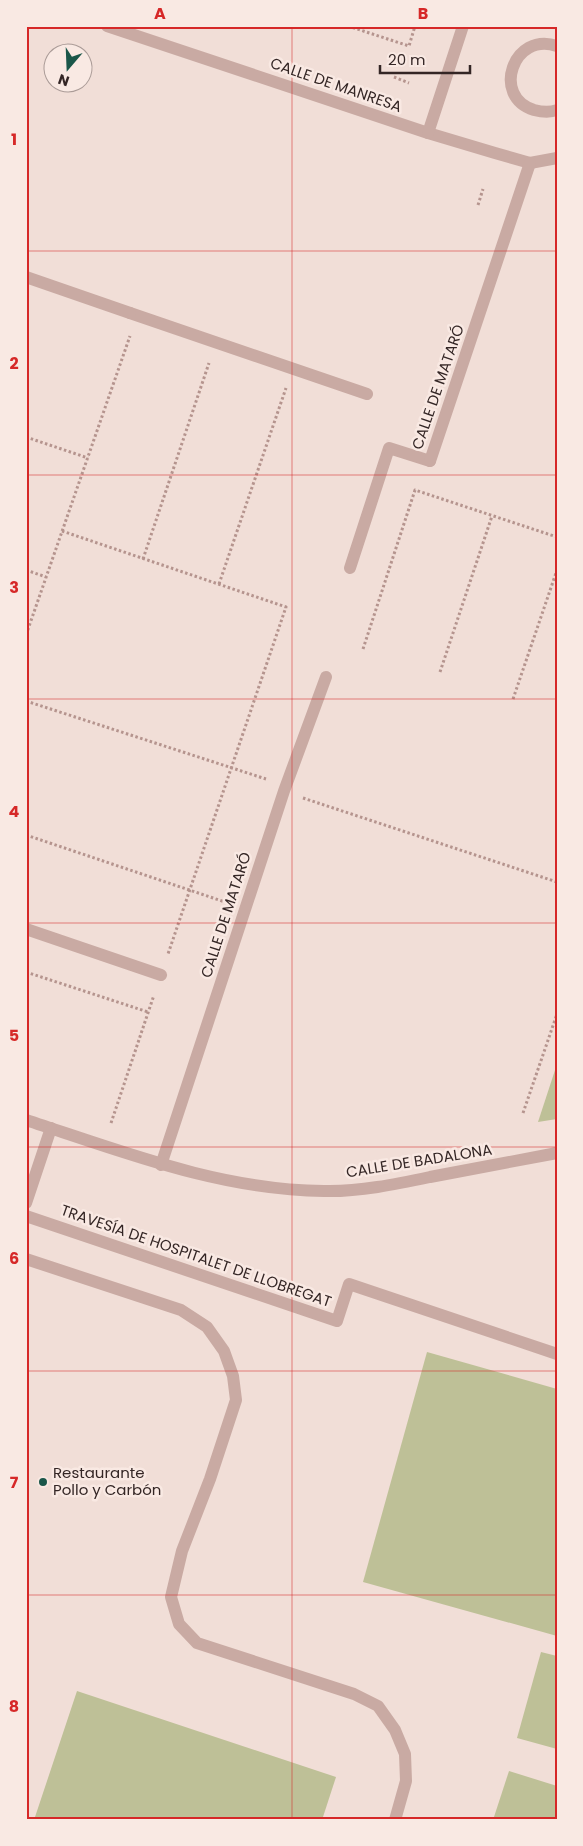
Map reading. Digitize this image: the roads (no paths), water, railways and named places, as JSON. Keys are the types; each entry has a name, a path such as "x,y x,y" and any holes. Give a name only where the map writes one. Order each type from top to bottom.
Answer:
{"street":[{"name":"CALLE DE MANRESA","path":"107,26 428,133 530,163 557,158"},
{"path":"428,133 463,26"},
{"path":"557,46 543,44 532,46 523,52 515,60 511,71 511,82 514,93 530,109 541,112 557,110"},
{"name":"CALLE DE MATARÓ","path":"350,568 389,448 430,461 530,163"},
{"path":"26,277 366,394"},
{"name":"CALLE DE MATARÓ","path":"161,1165 285,788 326,676"},
{"path":"26,929 161,975"},
{"name":"CALLE DE BADALONA","path":"26,1120 161,1165 212,1178 260,1187 326,1191 390,1185 557,1153"},
{"path":"26,1203 50,1128"},
{"name":"TRAVESÍA DE HOSPITALET DE LLOBREGAT","path":"26,1216 337,1321 349,1284 557,1354"},
{"path":"26,1260 181,1310 207,1328 224,1351 234,1376 236,1400 210,1479 182,1551 171,1598 180,1624 197,1643 354,1694 378,1706 395,1730 405,1754 406,1781 395,1820"}],"place":[{"name":"Restaurante Pollo y Carbón","path":"43,1482"}]}
